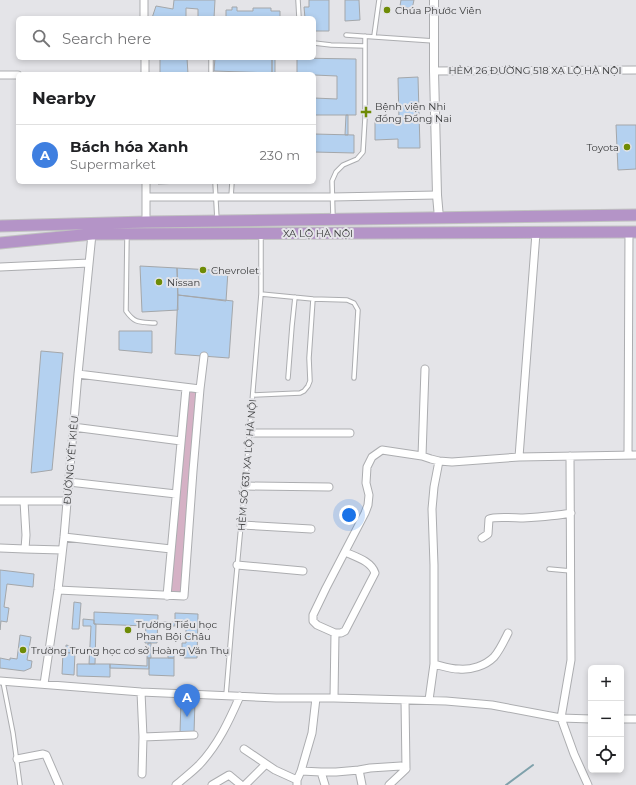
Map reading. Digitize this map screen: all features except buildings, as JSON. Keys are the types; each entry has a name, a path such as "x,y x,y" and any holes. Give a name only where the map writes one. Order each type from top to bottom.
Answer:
{"highway":[{"name":"XA LỘ HÀ NỘI","path":"0,226 146,222 636,215"},
{"name":"XA LỘ HÀ NỘI","path":"0,243 92,234 632,232"}],"street":[{"path":"144,0 144,16"},
{"path":"434,0 434,71 439,218"},
{"path":"145,60 145,72"},
{"name":"HẺM 26 ĐƯỜNG 518 XA LỘ HÀ NỘI","path":"434,71 636,70"},
{"path":"0,75 16,75"},
{"path":"146,184 146,222"},
{"path":"146,197 332,197 437,194"},
{"path":"628,455 632,232"},
{"path":"519,457 536,233"},
{"name":"ĐƯỜNG YẾT KIÊU","path":"44,684 64,537 92,234"},
{"path":"0,267 89,263"},
{"path":"58,590 184,596 193,471 204,356"},
{"path":"422,456 425,369"},
{"path":"78,374 200,389"},
{"path":"167,596 186,388"},
{"path":"73,427 181,441"},
{"path":"250,432 350,433"},
{"path":"345,552 367,562 373,567 375,573 346,631 341,634 317,625 313,621 313,615 326,588 365,514 369,495 366,483 367,467 372,457 382,450 422,456 439,461 452,462 519,457 636,455"},
{"path":"570,456 571,660 561,718 574,754 588,785"},
{"path":"429,700 434,664 434,566 432,509 439,461"},
{"path":"69,482 176,494"},
{"path":"245,486 329,487"},
{"path":"0,501 67,501"},
{"path":"24,501 26,549"},
{"path":"482,538 488,534 489,519 493,517 523,518 571,513"},
{"path":"241,526 311,529"},
{"path":"64,537 171,549"},
{"path":"0,548 62,550"},
{"path":"237,565 303,571"},
{"path":"334,698 335,633"},
{"path":"434,664 458,669 475,668 488,662 494,657 508,633"},
{"path":"1,681 141,692 276,698 429,700 492,705 561,718 588,719"},
{"path":"141,692 143,737 142,774"},
{"path":"176,785 199,765 213,748 223,733 240,696"},
{"path":"244,748 275,770 297,782 312,733 316,698"},
{"path":"389,785 406,769 405,700"},
{"path":"624,719 636,718"},
{"path":"143,737 194,735"},
{"path":"17,759 43,754 46,756 59,785"},
{"path":"245,785 266,764"},
{"path":"301,771 321,772 401,766 406,769"},
{"path":"359,770 362,785"},
{"path":"321,772 325,785"},
{"path":"212,785 229,775 242,785"}],"lane":[{"path":"298,0 298,16"},
{"path":"374,36 379,0"},
{"path":"346,35 434,41"},
{"path":"333,220 332,181 336,172 343,165 357,159 363,152 366,36"},
{"path":"316,43 365,46"},
{"path":"211,60 212,72"},
{"path":"215,184 217,221"},
{"path":"231,197 232,184"},
{"path":"127,234 126,311 131,318 137,322 155,323"},
{"name":"HẺM SỐ 631 XA LỘ HÀ NỘI","path":"226,695 261,294 260,234"},
{"path":"261,294 313,299 347,300 354,303 358,310 354,378"},
{"path":"288,378 295,297"},
{"path":"253,395 300,393 308,386 310,381 309,358 313,299"},
{"path":"549,570 571,571"},
{"path":"1,681 17,759 20,785"}],"shaded area":[{"path":"189,391 197,392 181,594 170,593"}],"waterway":[{"path":"506,785 533,765"}],"place":[{"name":"Chúa Phước Viên","path":"387,10"},
{"name":"Bệnh viện Nhi đồng Đồng Nai","path":"366,112"},
{"name":"Toyota","path":"627,147"},
{"name":"Chevrolet","path":"203,270"},
{"name":"Nissan","path":"159,282"},
{"name":"Trường Tiểu học Phan Bội Châu","path":"128,630"},
{"name":"Trường Trung học cơ sở Hoàng Văn Thụ","path":"23,650"},
{"name":"Bách hóa Xanh","path":"187,717"}]}
